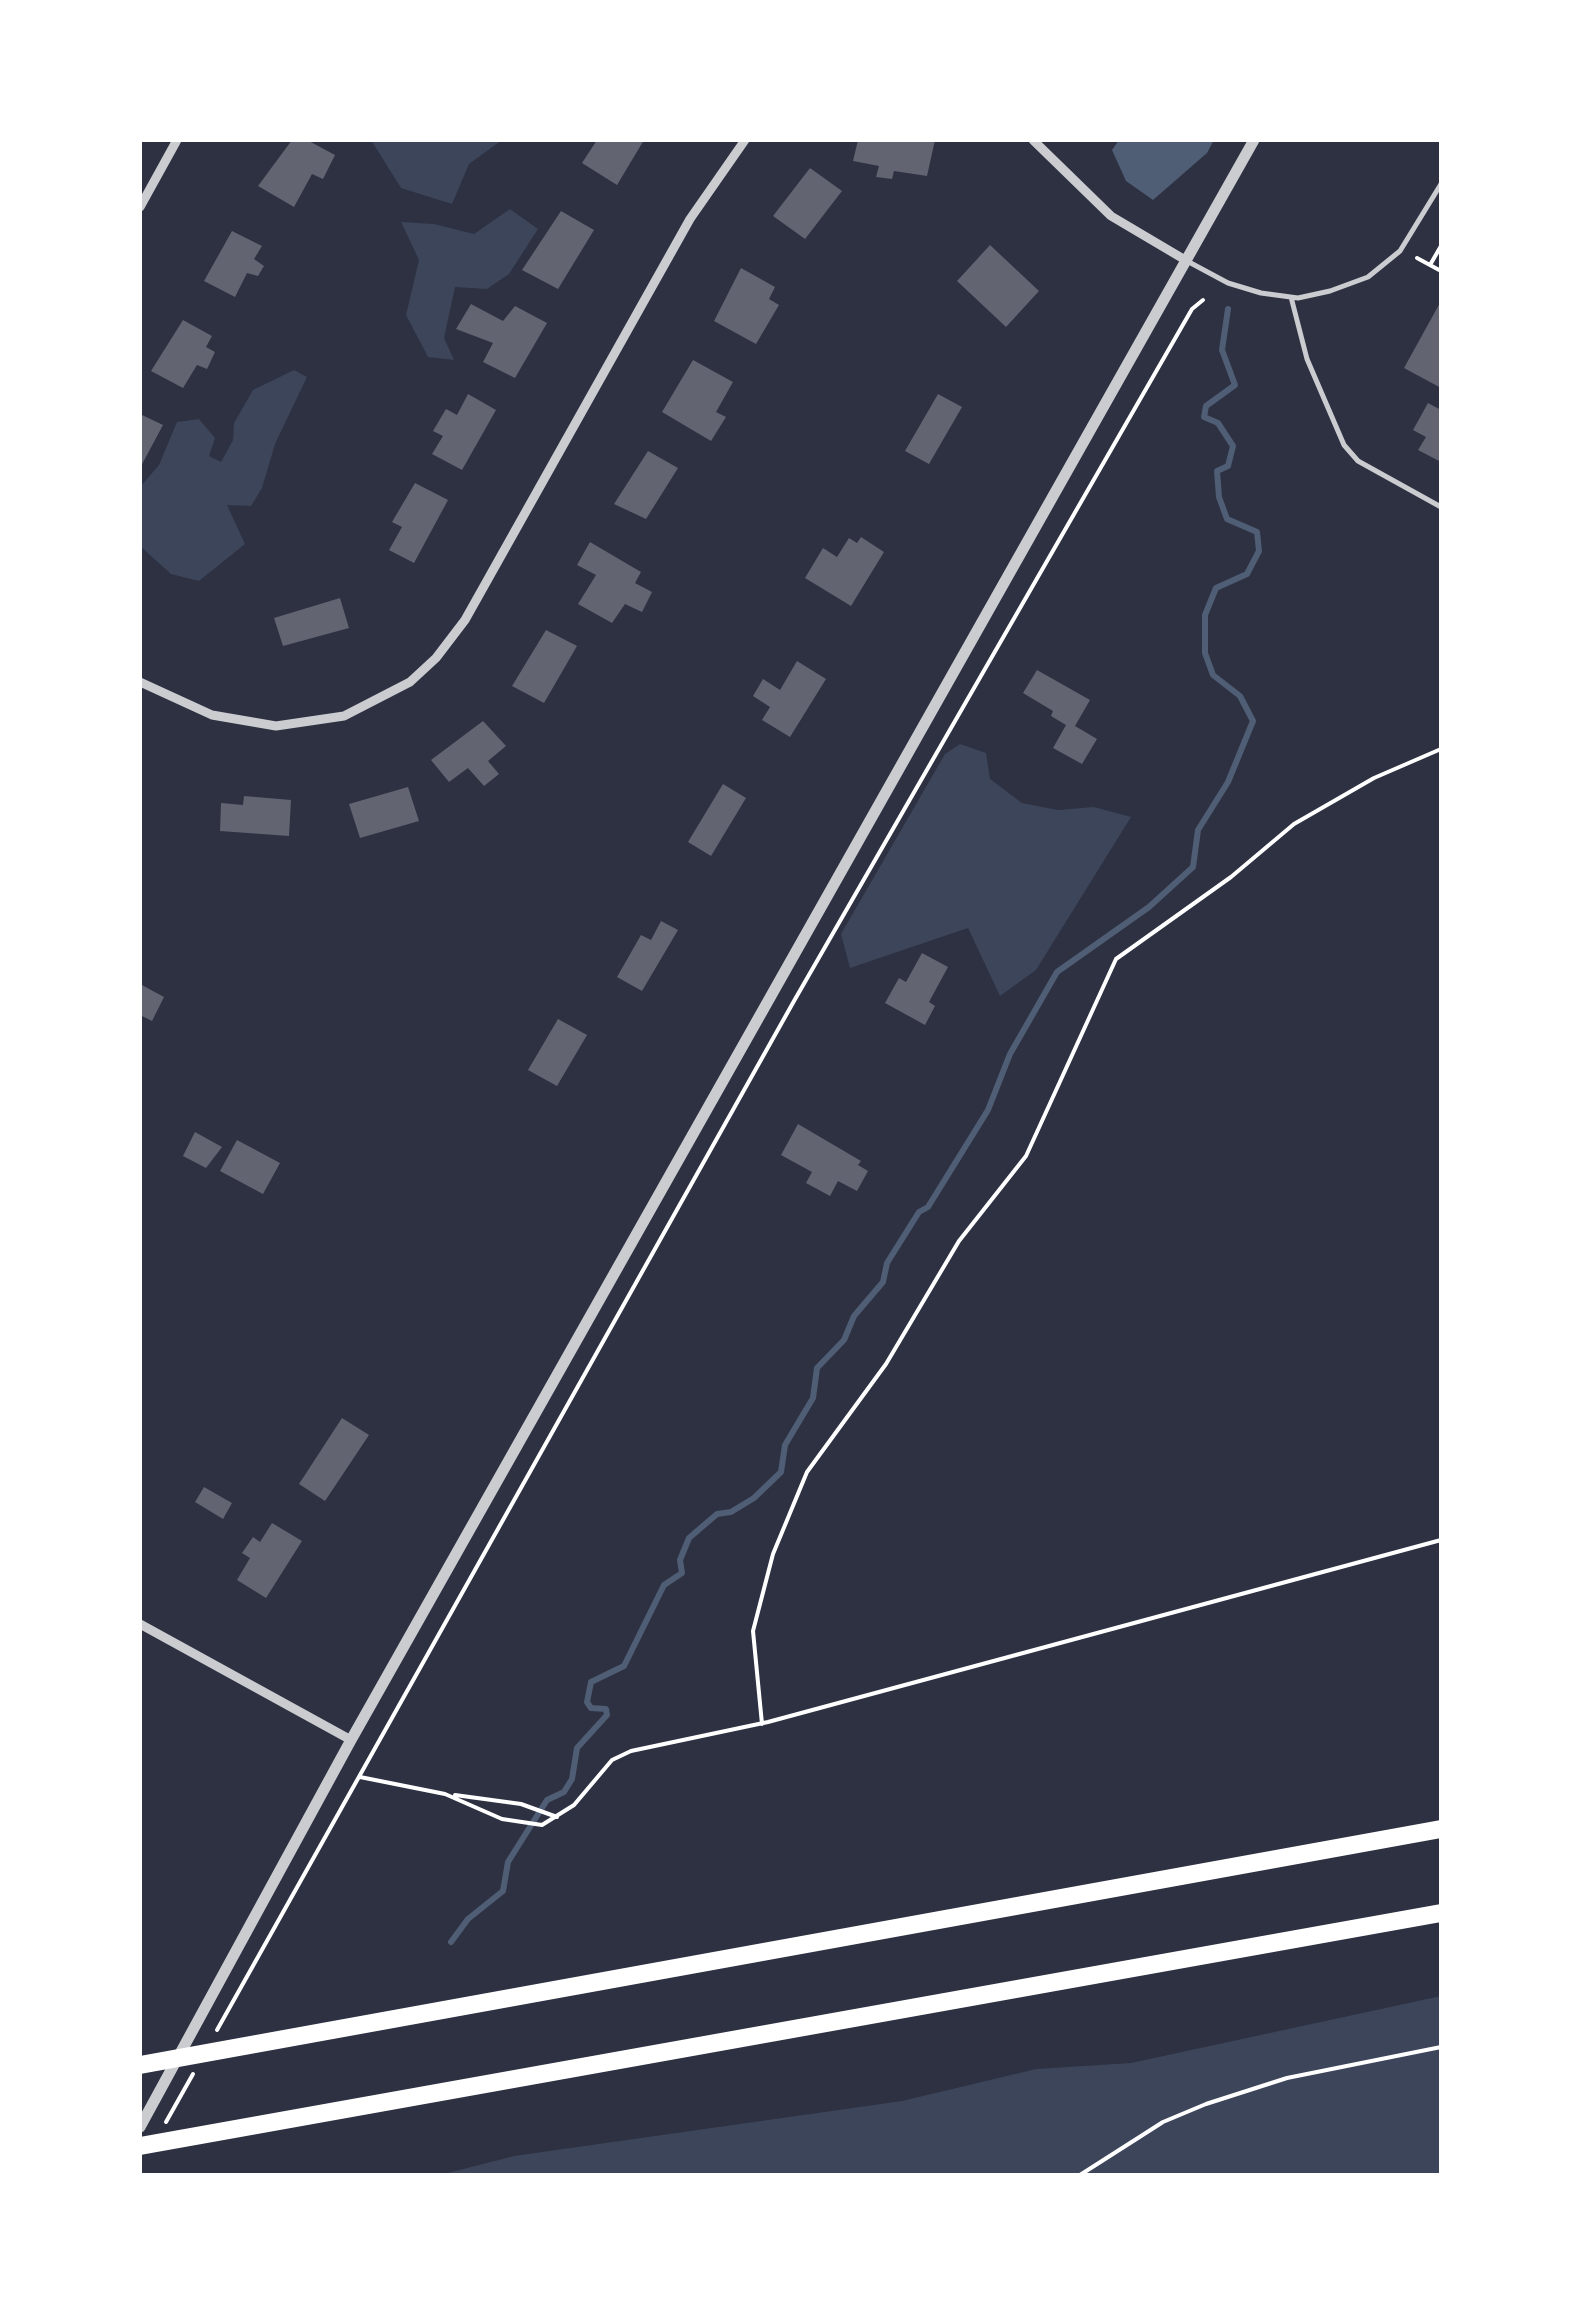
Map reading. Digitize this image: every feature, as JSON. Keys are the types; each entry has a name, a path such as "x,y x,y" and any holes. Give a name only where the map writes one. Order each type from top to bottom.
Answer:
{"highway":[{"path":"140,2065 1441,1829"},
{"path":"140,2146 1441,1913"}],"street":[{"path":"143,203 177,140"},
{"path":"140,682 212,715 276,726 344,716 410,682 436,658 465,620 690,219 745,140"},
{"path":"1034,140 1110,216 1187,262"},
{"path":"140,2127 351,1740 1254,140"},
{"path":"140,185 143,203"},
{"path":"140,1624 351,1740"}],"lane":[{"path":"1187,262 1228,283 1291,297 1330,291 1368,276 1400,251 1441,184"},
{"path":"1291,297 1307,360 1344,445 1358,461 1441,506"}],"path":[{"path":"1430,265 1441,246"},
{"path":"1417,258 1441,271"},
{"path":"212,2040 794,1000 1192,309 1202,300"},
{"path":"762,1724 754,1631 772,1554 807,1472 886,1364 959,1241 1026,1156 1116,959 1231,877 1294,824 1374,778 1441,748"},
{"path":"445,1794 525,1825 542,1825 558,1818 612,1760 631,1752 762,1724 1441,1540"},
{"path":"358,1776 386,1785 521,1804 558,1818"},
{"path":"1080,2175 1163,2122 1206,2104 1288,2078 1441,2047"},
{"path":"158,2138 194,2073"}],"shaded area":[{"path":"371,140 502,140 469,164 452,204 401,188"},
{"path":"1119,140 1214,140 1207,153 1153,200 1126,181 1112,150"},
{"path":"510,209 538,229 509,274 487,289 455,287 444,338 454,360 428,357 406,315 419,260 401,222 434,224 474,234"},
{"path":"294,370 307,377 275,444 262,488 251,506 227,505 245,544 199,581 171,574 140,546 140,487 159,465 177,422 199,419 215,438 209,456 221,462 233,440 234,423 253,390"},
{"path":"960,744 986,753 990,779 1022,803 1058,810 1094,807 1131,817 1036,970 1000,996 968,928 850,968 841,934 945,754"},
{"path":"1441,1996 1441,2175 440,2175 514,2156 902,2101 1036,2069 1131,2063"}],"building":[{"path":"292,140 307,140 335,155 323,179 312,174 294,207 258,186"},
{"path":"597,140 644,140 617,185 582,163"},
{"path":"858,140 935,140 927,176 894,171 892,179 876,177 879,166 853,161"},
{"path":"810,168 842,191 805,239 773,216"},
{"path":"561,211 594,230 558,289 522,270"},
{"path":"232,231 262,246 254,259 264,266 258,276 247,273 235,297 204,281"},
{"path":"990,245 1039,291 1006,327 957,281"},
{"path":"741,268 775,287 769,299 779,305 756,344 714,321"},
{"path":"1441,301 1441,388 1404,368"},
{"path":"471,304 503,321 515,306 547,323 515,378 483,362 493,343 456,329"},
{"path":"183,320 212,336 206,347 215,352 207,369 197,365 183,388 151,371"},
{"path":"693,360 733,382 716,412 726,417 711,441 662,412"},
{"path":"468,394 496,410 462,470 432,454 443,436 433,431 446,409 457,415"},
{"path":"938,394 962,407 929,464 905,451"},
{"path":"1428,403 1441,410 1441,462 1418,450 1426,437 1413,430"},
{"path":"140,414 163,425 140,468"},
{"path":"648,451 678,468 646,519 614,504"},
{"path":"415,483 448,500 414,563 389,550 402,527 392,522"},
{"path":"861,537 884,552 851,606 805,578 823,548 837,557 849,538 857,543"},
{"path":"590,542 641,572 635,583 652,592 642,612 625,604 612,623 578,604 596,575 577,565"},
{"path":"340,598 349,628 283,646 274,618"},
{"path":"546,630 577,646 544,703 512,686"},
{"path":"797,661 826,679 790,737 762,720 770,707 753,696 763,679 780,690"},
{"path":"1037,670 1090,700 1075,726 1097,739 1082,764 1053,748 1066,725 1051,716 1053,711 1023,693"},
{"path":"483,721 506,746 488,761 499,774 484,786 468,768 449,782 431,760"},
{"path":"723,784 746,798 711,856 688,842"},
{"path":"408,787 419,821 360,838 349,804"},
{"path":"244,796 291,800 289,836 220,831 221,803 243,805"},
{"path":"661,921 678,930 642,991 617,977 641,935 651,940"},
{"path":"922,953 948,967 929,1002 935,1006 925,1025 885,1003 899,978 906,982"},
{"path":"140,984 164,997 152,1021 140,1015"},
{"path":"558,1019 587,1035 557,1086 528,1070"},
{"path":"798,1124 861,1161 858,1165 868,1171 857,1191 838,1181 830,1196 806,1183 812,1172 781,1155"},
{"path":"195,1132 222,1147 206,1168 183,1156"},
{"path":"237,1140 280,1163 263,1194 220,1171"},
{"path":"342,1418 369,1435 325,1501 299,1484"},
{"path":"204,1487 232,1503 223,1519 195,1502"},
{"path":"272,1523 302,1541 266,1598 237,1580 250,1558 242,1553 253,1537 260,1542"}],"waterway":[{"path":"451,1942 468,1919 503,1891 508,1862 547,1800 564,1792 572,1779 577,1748 607,1715 606,1709 591,1708 587,1702 591,1682 624,1666 664,1585 682,1573 680,1560 689,1538 717,1514 731,1512 754,1498 781,1472 785,1445 813,1398 817,1368 844,1340 854,1316 883,1282 887,1263 919,1212 928,1207 988,1110 1010,1054 1057,972 1149,907 1193,867 1198,830 1228,782 1253,721 1240,696 1213,675 1205,653 1205,615 1216,588 1247,574 1259,551 1257,532 1227,519 1219,497 1217,471 1228,466 1233,446 1218,423 1204,417 1206,406 1235,385 1222,350 1228,309"}]}
